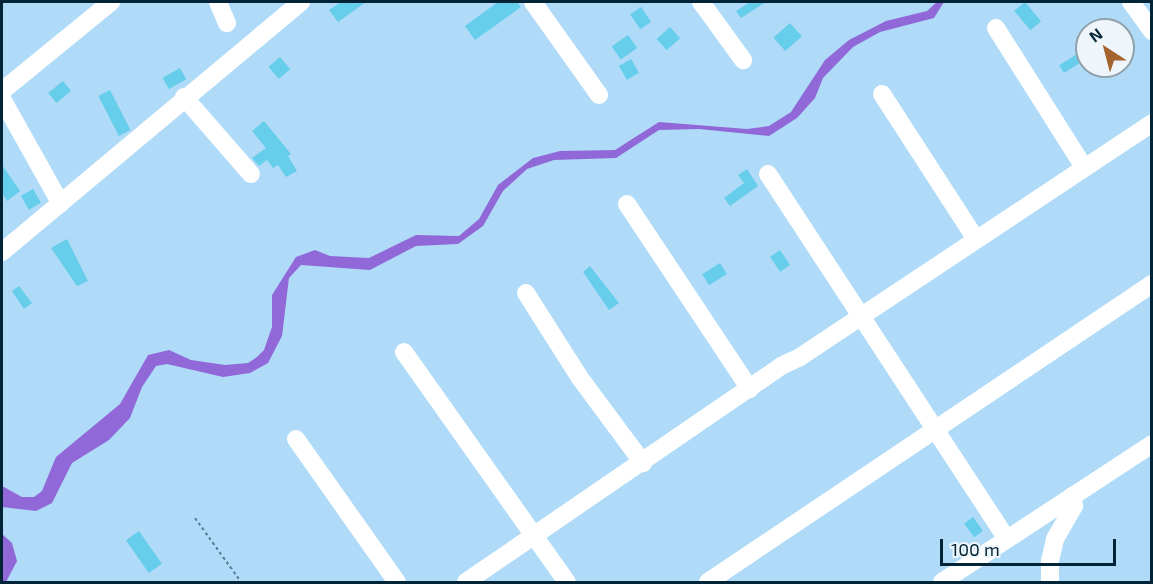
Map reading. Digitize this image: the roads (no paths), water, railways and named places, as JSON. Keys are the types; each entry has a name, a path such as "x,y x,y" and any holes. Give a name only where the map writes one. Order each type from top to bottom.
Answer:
{"street":[{"path":"2,91 111,2"},
{"path":"218,2 227,23"},
{"path":"2,252 297,2"},
{"path":"533,2 599,94"},
{"path":"701,2 743,60"},
{"path":"1131,2 1152,32"},
{"path":"996,28 1084,167"},
{"path":"882,94 975,238"},
{"path":"184,97 251,174"},
{"path":"2,99 61,204"},
{"path":"466,582 975,238 1152,123"},
{"path":"768,174 1007,539"},
{"path":"627,204 750,389"},
{"path":"708,582 1152,284"},
{"path":"526,293 580,378 643,463"},
{"path":"404,352 567,582"},
{"path":"296,439 397,582"},
{"path":"942,582 1152,444"},
{"path":"1050,582 1050,561 1055,539 1071,512 1072,496"}]}
